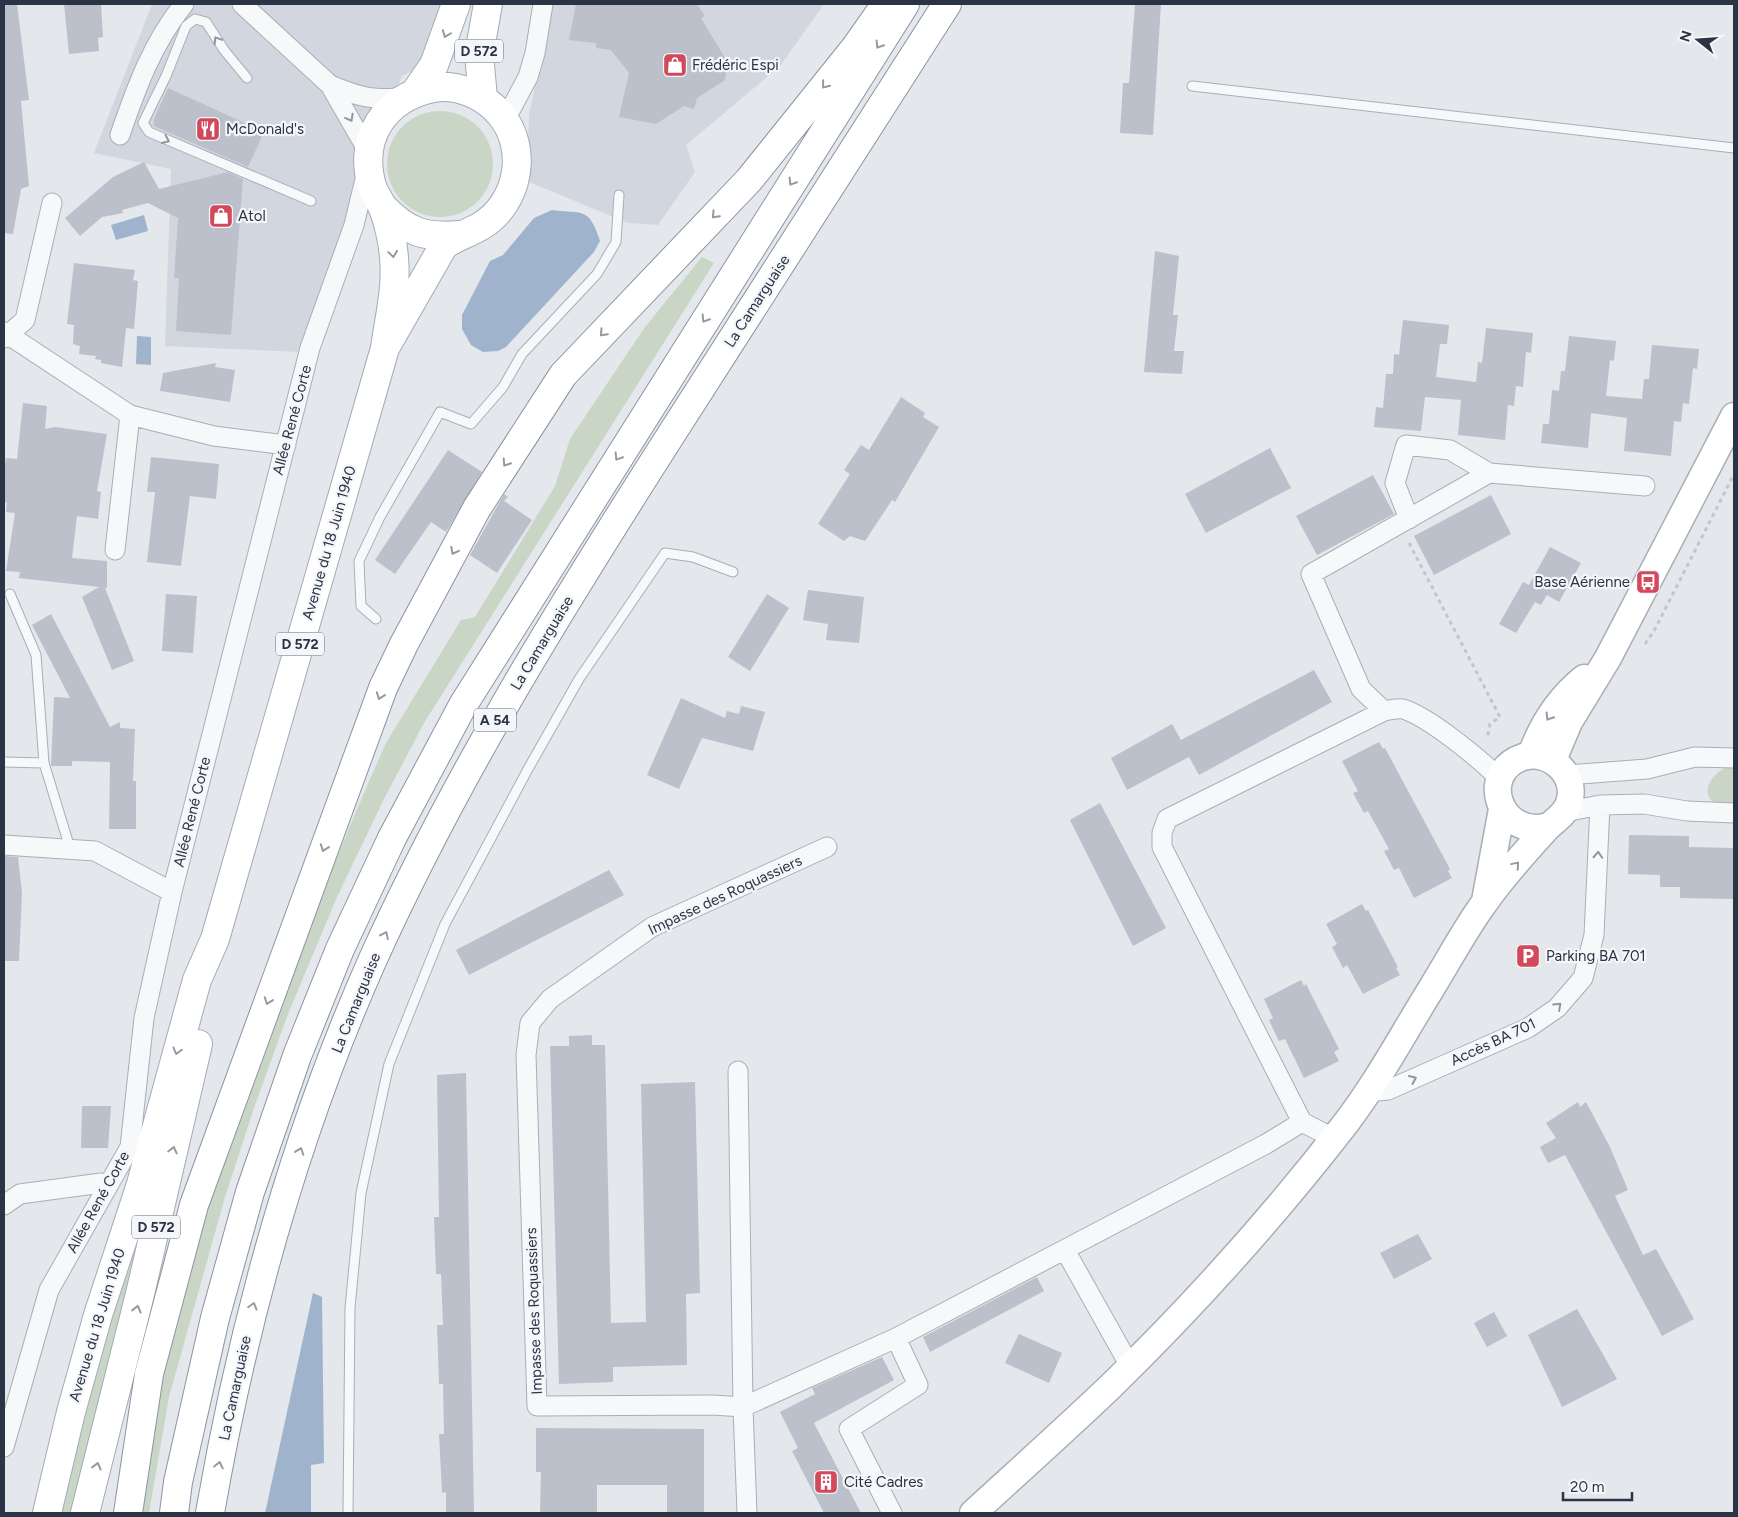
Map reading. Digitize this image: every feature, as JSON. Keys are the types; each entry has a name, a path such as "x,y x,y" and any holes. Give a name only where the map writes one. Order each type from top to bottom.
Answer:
{"main road":[{"name":"D 572","path":"409,95 434,65 456,4"},
{"name":"D 572","path":"482,98 479,54 488,4"},
{"path":"128,1513 149,1374 194,1205 383,688 404,644 477,508 563,375 749,180 855,48 886,4"},
{"name":"A 54","path":"174,1513 178,1482 215,1318 250,1192 297,1056 333,967 392,838 463,705 905,4"},
{"name":"La Camarguaise","path":"210,1513 249,1320 283,1200 326,1078 371,963 419,861 494,721 614,524 947,4"},
{"name":"Avenue du 18 Juin 1940","path":"385,348 444,245 459,235 481,226 500,210 512,190 518,166 515,142 505,120 495,108 482,98 461,89 439,87 409,95"},
{"path":"368,159 374,130 386,112 409,95"},
{"name":"Avenue du 18 Juin 1940","path":"47,1513 71,1412 98,1315 141,1184 197,980 215,939 385,348 392,303 394,258 382,207 372,188 368,159"},
{"name":"Avenue du 18 Juin 1940","path":"382,207 398,222 416,232 437,237 459,235"},
{"name":"Avenue du 18 Juin 1940","path":"85,1513 140,1294 205,1013 215,939"}],"street":[{"path":"120,135 140,75 174,16 184,4"},
{"path":"242,4 330,85 359,97 379,100 409,95"},
{"path":"505,120 528,77 535,53 543,4"},
{"path":"330,85 368,159"},
{"name":"Allée René Corte","path":"4,1447 49,1290 130,1147 144,1018 172,892 310,348 354,225 368,159"},
{"path":"52,203 24,320 5,335 130,416 214,436 286,445"},
{"path":"115,550 130,416"},
{"path":"1550,763 1569,722 1608,658 1734,416"},
{"path":"1405,520 1394,483 1406,446 1450,450 1489,473 1645,486"},
{"path":"1384,710 1361,689 1311,574 1489,473"},
{"path":"1333,1138 1302,1122 1162,847 1162,833 1167,819 1384,710 1402,709 1425,721 1478,758 1500,778"},
{"path":"1484,902 1502,809 1498,789 1500,778 1506,768 1519,758 1550,763 1647,769 1695,757 1734,758"},
{"path":"973,1513 1130,1366 1229,1265 1333,1138 1367,1092 1484,902 1557,819 1570,800 1570,787 1550,763"},
{"path":"1502,809 1509,819 1526,828 1538,829 1557,819 1600,806 1644,804 1687,811 1734,813"},
{"name":"Accès BA 701","path":"1367,1092 1388,1090 1528,1028 1557,1008 1583,978 1594,935 1600,806"},
{"path":"4,845 95,850 172,892"},
{"name":"Impasse des Roquassiers","path":"744,1407 714,1405 537,1406 526,1055 530,1023 550,999 652,927 827,847"},
{"path":"738,1071 747,1513"},
{"path":"744,1407 896,1338 1266,1144 1302,1122"},
{"path":"4,1205 20,1194 101,1183 106,1188"},
{"path":"1065,1250 1130,1366"},
{"path":"892,1513 850,1429 918,1385 896,1338"}],"lane":[{"path":"247,78 224,50 206,22 195,19 186,26 166,76 144,123 148,132 311,201"},
{"path":"1192,86 1734,148"},
{"path":"376,620 361,606 358,561 380,517 440,412 471,424 503,387 522,354 597,274 616,242 619,195"},
{"path":"348,1513 350,1308 361,1193 389,1064 446,924 523,778 579,679 665,554 693,557 733,572"},
{"path":"10,594 36,655 44,763 70,848"},
{"path":"4,762 44,763"}],"path":[{"path":"1640,651 1654,631 1734,474"},
{"path":"1405,520 1405,537 1500,717 1490,724 1487,740"}],"shaded area":[{"path":"152,4 444,4 424,65 402,76 302,352 165,346 171,169 94,153"},
{"path":"552,4 824,4 780,66 686,145 695,172 658,225 628,223 527,181 529,115"}],"green space":[{"path":"440,111 460,115 478,126 489,144 493,164 489,184 478,202 460,213 440,217 420,213 402,202 391,184 387,164 391,144 402,126 420,115"},
{"path":"702,257 714,263 424,723 383,801 337,897 288,1014 254,1108 225,1197 169,1397 149,1513 138,1513 157,1390 197,1233 277,998 386,743 461,620 475,617 555,486 570,439 645,327"},
{"path":"1726,768 1734,768 1734,808 1718,805 1708,796 1709,785 1712,779"},
{"path":"150,1206 72,1513 60,1513 116,1286"}],"water":[{"path":"552,210 584,214 592,222 600,241 594,252 506,347 498,351 483,352 471,345 462,329 462,315 490,261 503,255 534,218"},
{"path":"144,215 148,231 116,240 111,225"},
{"path":"137,336 151,337 151,365 136,364"},
{"path":"313,1293 322,1297 324,1463 311,1465 311,1513 265,1513"}],"building":[{"path":"4,4 17,4 29,100 21,101 29,186 21,189 13,234 4,233"},
{"path":"64,4 101,4 103,37 98,38 99,51 69,54"},
{"name":"Frédéric Espi","path":"576,4 697,4 705,16 701,18 728,63 725,80 697,98 694,109 684,106 656,124 619,117 629,73 611,50 596,48 596,43 569,40"},
{"path":"1135,4 1161,4 1153,135 1120,133 1123,83 1129,83"},
{"name":"McDonald's","path":"168,88 264,132 248,167 154,126 154,119"},
{"path":"144,162 159,189 228,172 243,179 231,335 176,331 179,278 174,278 178,218 148,203 122,210 123,213 102,217 80,236 65,218 113,177"},
{"path":"1155,251 1179,256 1173,315 1178,315 1174,351 1184,351 1182,374 1144,372"},
{"path":"74,263 135,270 133,280 138,281 134,329 126,328 122,367 101,363 101,360 95,359 96,356 79,354 80,346 73,344 74,325 67,324"},
{"path":"1403,320 1449,325 1447,344 1440,344 1436,377 1476,382 1478,362 1482,363 1486,328 1533,333 1531,353 1526,352 1523,387 1516,386 1514,406 1508,405 1505,440 1458,435 1461,400 1425,397 1421,431 1374,427 1376,407 1383,408 1386,374 1393,374 1394,354 1399,355"},
{"path":"1569,336 1616,341 1614,361 1610,360 1606,396 1642,399 1644,379 1649,379 1652,345 1699,349 1697,369 1693,368 1689,404 1683,403 1681,422 1674,421 1671,456 1624,451 1627,418 1591,413 1588,448 1541,443 1543,424 1549,424 1552,390 1559,391 1561,371 1565,371"},
{"path":"216,363 215,367 235,370 230,402 160,391 163,373"},
{"path":"901,397 925,413 923,417 939,427 895,502 892,500 865,541 850,536 844,541 818,524 850,474 844,470 861,445 869,450"},
{"path":"23,403 47,406 45,429 55,427 107,434 97,491 101,492 98,519 77,516 72,558 107,561 107,588 105,588 134,661 112,670 82,597 99,587 19,578 20,572 6,571 15,513 6,512 4,472 6,458 17,459"},
{"path":"1270,448 1291,488 1206,533 1185,494"},
{"path":"448,450 482,472 446,532 431,522 395,574 375,560"},
{"path":"151,457 219,464 216,499 190,496 181,566 147,562 155,492 147,492"},
{"path":"1373,475 1394,514 1317,555 1296,516"},
{"path":"504,494 508,497 504,501 532,520 497,573 470,555"},
{"path":"1491,495 1511,534 1434,575 1414,536"},
{"path":"1550,547 1581,563 1559,602 1547,595 1541,605 1535,602 1516,633 1499,624 1523,582 1529,585"},
{"path":"808,590 864,597 859,643 826,640 828,624 803,620"},
{"path":"166,594 197,596 193,653 162,651"},
{"path":"767,594 789,608 750,671 728,657"},
{"path":"51,614 110,727 120,722 120,728 135,729 133,781 136,781 136,829 109,829 110,762 72,761 72,766 51,766 54,697 70,698 32,625"},
{"path":"1314,670 1332,702 1199,775 1189,757 1127,790 1111,758 1172,724 1181,740"},
{"path":"681,698 725,718 727,711 739,714 741,706 765,712 753,751 702,738 679,789 647,775"},
{"path":"1379,742 1383,749 1385,748 1450,869 1448,871 1452,878 1414,898 1399,868 1394,870 1384,851 1389,849 1368,811 1364,813 1353,793 1358,791 1342,761"},
{"path":"1100,803 1166,928 1133,946 1070,820"},
{"path":"1629,835 1689,836 1689,847 1734,848 1734,899 1680,898 1680,887 1660,887 1660,875 1628,874"},
{"path":"4,856 18,857 22,893 19,961 4,961"},
{"path":"609,870 624,895 469,975 456,950"},
{"path":"1362,904 1366,911 1368,910 1398,967 1396,968 1400,975 1363,994 1347,965 1343,968 1332,947 1337,944 1326,924"},
{"path":"1301,980 1304,986 1306,984 1339,1049 1334,1052 1339,1061 1304,1078 1285,1039 1279,1041 1269,1020 1273,1018 1264,999"},
{"path":"592,1035 592,1045 605,1045 611,1323 646,1322 641,1084 695,1082 700,1293 686,1294 687,1365 613,1367 613,1382 559,1384 550,1046 569,1046 569,1036"},
{"path":"466,1073 474,1513 446,1513 446,1492 442,1493 439,1434 444,1434 443,1384 439,1384 437,1325 443,1325 441,1274 436,1274 434,1217 439,1217 437,1075"},
{"path":"1578,1102 1580,1107 1586,1102 1610,1147 1628,1190 1615,1196 1643,1255 1656,1249 1694,1319 1662,1336 1565,1155 1548,1163 1540,1147 1556,1138 1546,1123"},
{"path":"82,1106 111,1106 108,1148 81,1148"},
{"path":"1418,1234 1432,1259 1394,1279 1380,1253"},
{"path":"1037,1277 1044,1291 930,1352 923,1337"},
{"path":"1577,1309 1617,1379 1562,1407 1528,1335"},
{"path":"1494,1312 1507,1336 1487,1347 1474,1323"},
{"path":"1019,1334 1062,1353 1049,1383 1005,1363"},
{"path":"882,1357 894,1380 814,1423 861,1513 824,1513 792,1451 798,1448 780,1412 815,1394 812,1388"},
{"path":"536,1428 704,1429 704,1513 667,1513 667,1485 597,1485 597,1513 540,1513 541,1472 536,1472"}],"place":[{"name":"Frédéric Espi","path":"675,65"},
{"name":"McDonald's","path":"208,129"},
{"name":"Atol","path":"221,216"},
{"name":"Base Aérienne","path":"1648,582"},
{"name":"Parking BA 701","path":"1528,956"},
{"name":"Cité Cadres","path":"826,1482"}]}
